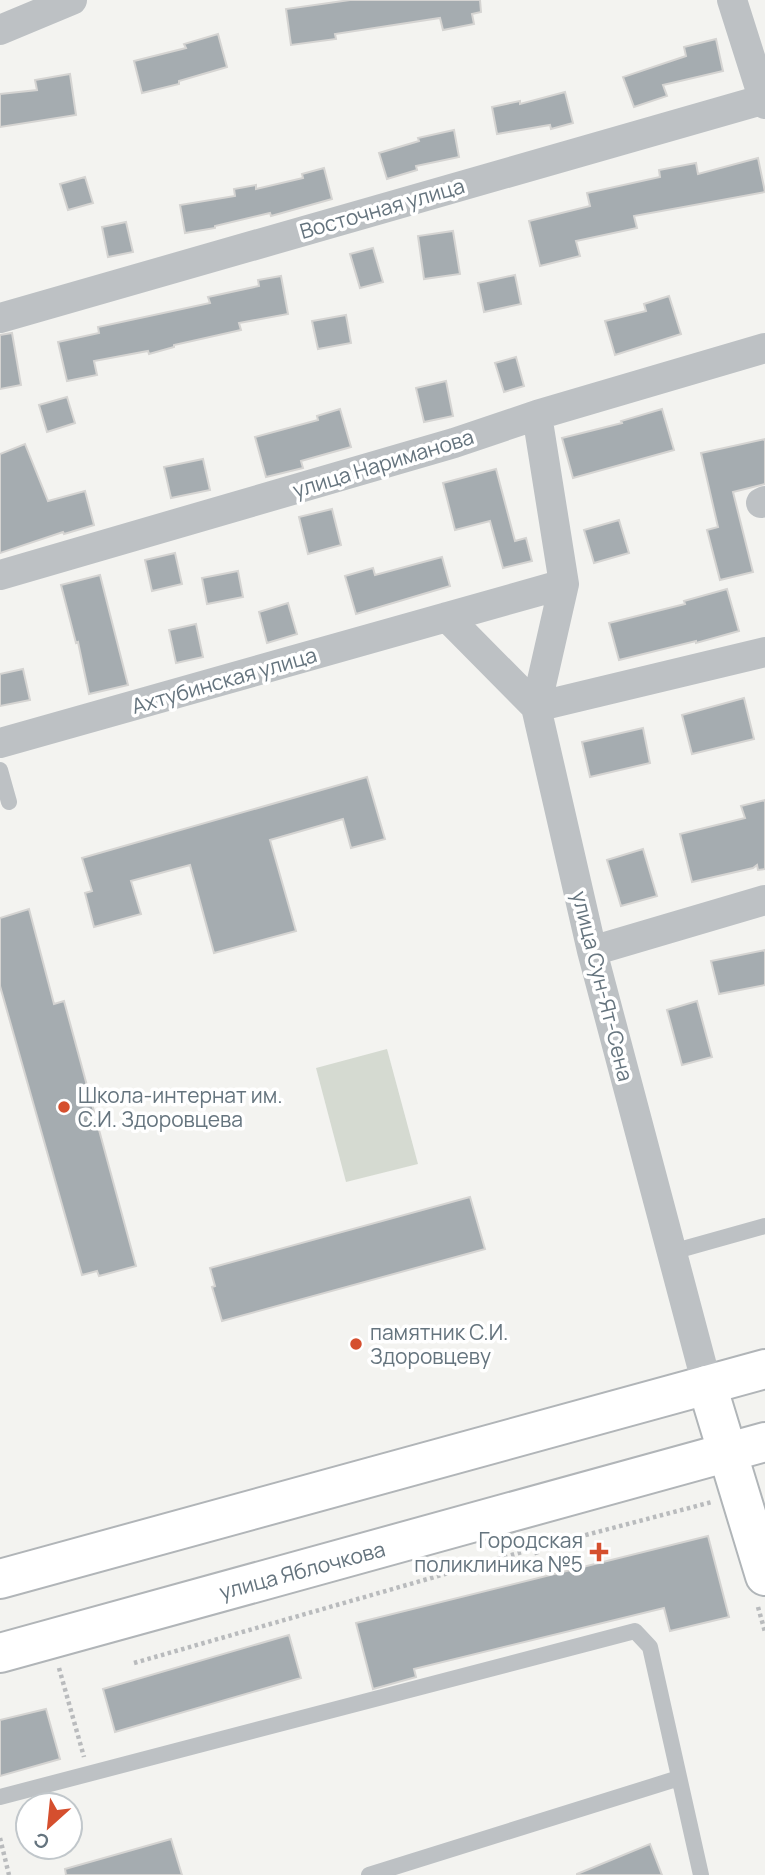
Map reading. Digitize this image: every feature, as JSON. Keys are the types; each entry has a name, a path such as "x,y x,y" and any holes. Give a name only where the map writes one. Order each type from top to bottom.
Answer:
{"main road":[{"path":"0,1579 765,1368"},
{"path":"707,1385 765,1576"},
{"name":"улица Яблочкова","path":"0,1653 765,1442"}],"street":[{"path":"0,30 72,0"},
{"path":"732,0 764,101"},
{"name":"Восточная улица","path":"0,318 764,101"},
{"name":"улица Нариманова","path":"0,575 454,443 537,415 765,348"},
{"path":"537,415 564,584"},
{"name":"Ахтубинская улица","path":"0,743 564,584"},
{"name":"улица Сун-Ят-Сена","path":"564,584 536,707 592,951 707,1385"},
{"path":"447,617 536,707 765,652"},
{"path":"592,951 765,900"}],"lane":[{"path":"0,770 9,802"},
{"path":"672,1252 765,1226"},
{"path":"0,1797 635,1631 649,1647 701,1875"},
{"path":"369,1875 679,1778"}],"path":[{"path":"134,1663 536,1548 714,1501"},
{"path":"536,1548 539,1561"},
{"path":"58,1665 89,1775"},
{"path":"0,1838 9,1875"}],"shaded area":[{"path":"387,1049 418,1164 346,1182 316,1068"}],"building":[{"path":"350,0 480,0 481,12 472,14 474,24 443,30 440,18 335,34 336,39 291,45 286,9"},
{"path":"218,34 227,67 179,81 179,84 142,93 134,61 186,48 184,44"},
{"path":"716,39 723,71 663,85 667,96 634,107 623,77 686,56 684,47"},
{"path":"70,74 76,115 0,127 0,94 37,90 35,80"},
{"path":"565,92 573,123 551,129 550,125 497,134 492,107 520,101 520,104"},
{"path":"454,130 459,157 416,166 417,170 387,179 379,153 419,141 418,138"},
{"path":"758,158 765,192 634,216 637,228 576,241 580,256 540,266 529,221 590,206 587,193 660,177 659,170 696,163 698,174"},
{"path":"324,168 332,199 271,216 270,213 185,233 180,205 235,196 234,189 256,185 256,189 303,178 302,174"},
{"path":"85,177 93,203 68,210 60,184"},
{"path":"126,222 133,252 108,257 102,227"},
{"path":"453,231 460,274 424,279 418,236"},
{"path":"373,248 383,282 360,288 350,254"},
{"path":"515,275 521,304 484,312 478,283"},
{"path":"281,276 288,314 239,323 241,330 174,345 149,354 148,351 94,361 97,375 67,381 58,342 99,333 98,327 210,303 208,297 259,286 258,280"},
{"path":"669,296 681,334 615,355 605,321 646,311 644,304"},
{"path":"346,315 351,343 318,349 312,321"},
{"path":"12,333 21,385 0,389 0,335"},
{"path":"516,357 524,386 504,392 495,363"},
{"path":"446,381 453,416 424,422 416,388"},
{"path":"67,397 75,423 47,432 39,405"},
{"path":"340,409 351,447 301,461 303,468 266,477 255,437 318,420 317,416"},
{"path":"662,409 674,450 573,478 562,438 622,423 621,421"},
{"path":"765,439 765,484 733,492 753,572 720,580 707,530 718,527 701,453"},
{"path":"25,444 48,501 85,491 94,525 64,534 63,532 0,553 0,454"},
{"path":"203,459 210,490 171,498 164,467"},
{"path":"496,469 515,541 526,538 532,561 503,568 490,521 455,530 443,483"},
{"path":"332,509 341,545 308,554 299,517"},
{"path":"619,520 629,553 594,563 584,530"},
{"path":"175,553 182,584 152,591 145,560"},
{"path":"442,557 450,586 356,614 345,576 373,568 375,575"},
{"path":"238,571 243,597 207,604 202,578"},
{"path":"100,575 128,685 89,694 78,642 76,643 61,585"},
{"path":"727,589 739,631 619,660 609,623 685,604 684,601"},
{"path":"288,603 297,634 267,643 259,612"},
{"path":"196,624 203,657 176,663 169,630"},
{"path":"23,669 30,700 0,706 0,674"},
{"path":"744,698 754,739 692,754 682,715"},
{"path":"643,728 650,763 590,777 582,742"},
{"path":"367,777 385,839 351,848 343,819 270,840 296,931 214,953 190,865 131,881 141,914 94,927 85,893 92,891 82,858"},
{"path":"765,800 765,869 758,870 757,865 692,882 680,834 745,818 741,806"},
{"path":"643,849 657,896 621,906 607,860"},
{"path":"29,909 54,1004 64,1001 136,1266 99,1276 97,1271 82,1275 0,986 0,918"},
{"path":"765,950 765,985 719,994 711,961"},
{"path":"697,1001 712,1057 682,1065 667,1010"},
{"path":"470,1197 485,1249 222,1321 212,1287 215,1286 210,1268"},
{"path":"708,1536 729,1617 670,1631 664,1608 414,1669 416,1677 373,1689 356,1623"},
{"path":"289,1635 301,1678 115,1732 103,1689"},
{"path":"46,1709 60,1759 0,1776 0,1720"},
{"path":"171,1839 182,1875 66,1875 65,1869"},
{"path":"650,1844 662,1875 577,1875 577,1874"}],"place":[{"name":"Школа-интернат им. С.И. Здоровцева","path":"64,1107"},
{"name":"памятник С.И. Здоровцеву","path":"356,1344"},
{"name":"Городская поликлиника №5","path":"599,1552"}]}
